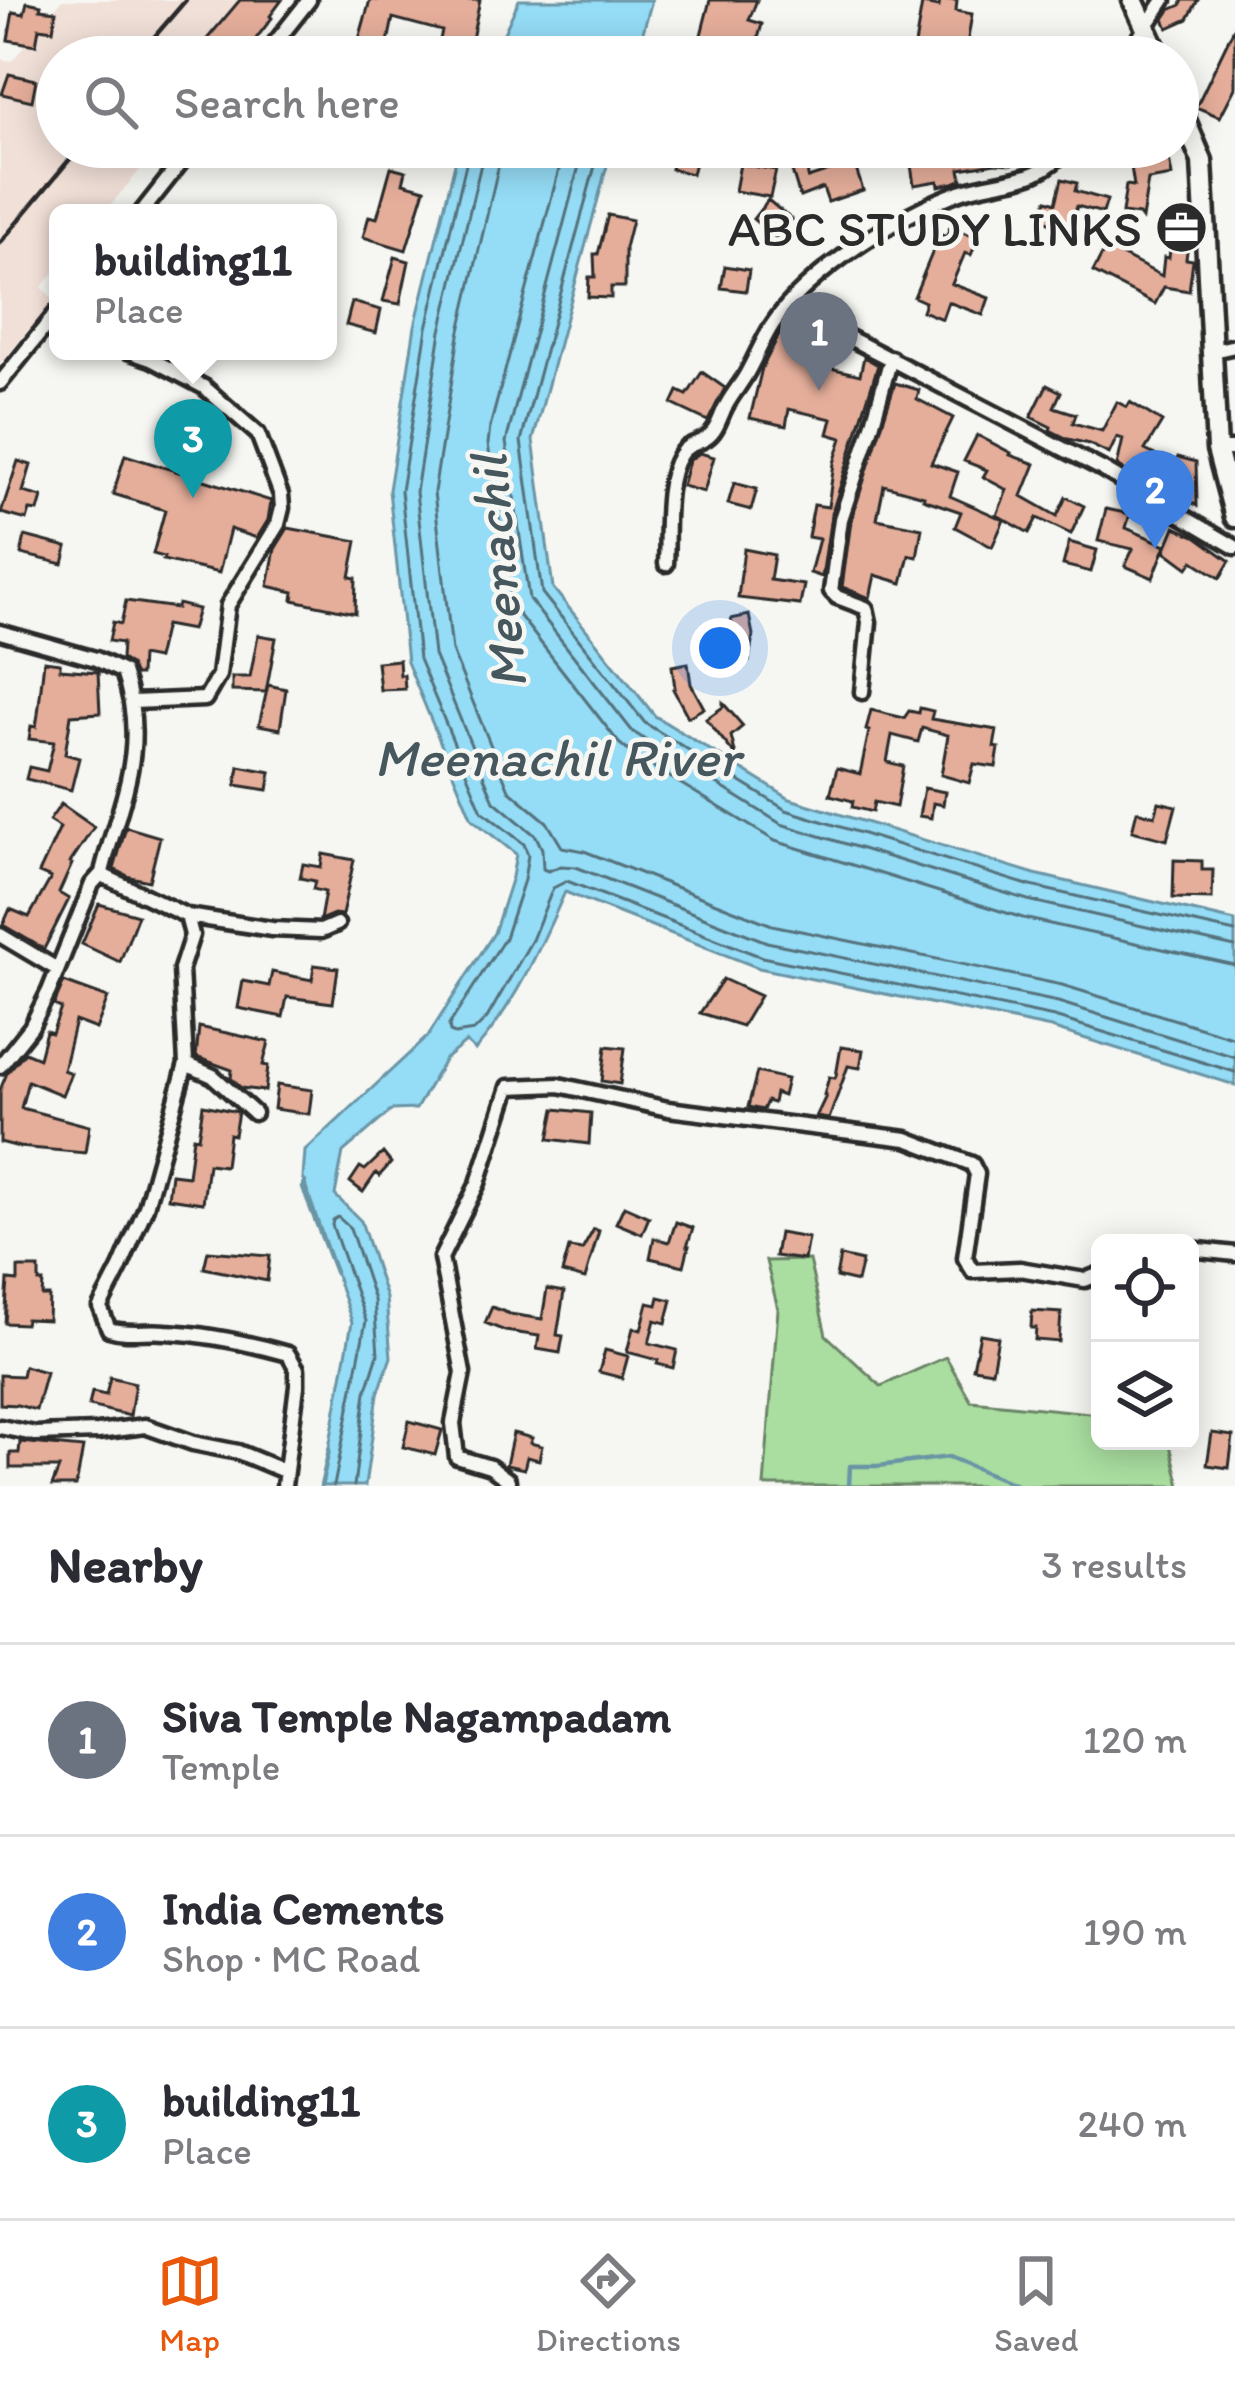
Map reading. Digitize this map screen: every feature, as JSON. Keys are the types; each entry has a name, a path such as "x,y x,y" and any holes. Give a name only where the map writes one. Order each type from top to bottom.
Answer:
{"main road":[{"path":"1133,0 1150,36"},
{"path":"1199,154 1213,351 1235,517"}],"street":[{"path":"281,36 309,0"},
{"path":"1142,36 1164,0"},
{"path":"148,204 177,168"},
{"path":"666,564 671,478 680,453 713,433 724,407 788,305 839,260 886,229 960,192 1036,175 1046,168"},
{"path":"788,305 1102,469 1235,548"},
{"path":"0,383 49,322"},
{"path":"1213,351 1235,346"},
{"path":"862,692 866,608 831,591 841,519 891,358"},
{"path":"134,702 205,699 219,675 228,605 278,524 282,508 277,478 258,434 204,388 155,360"},
{"path":"0,632 96,658 123,672 134,702 133,758 102,873 92,884 31,1027 0,1066"},
{"path":"102,873 187,916 272,929 321,931 337,924"},
{"path":"0,1426 35,1434 145,1426 238,1452 284,1479 297,1386 297,1369 288,1354 224,1337 119,1332 110,1329 100,1307 146,1207 186,1064 182,969 192,935 187,916"},
{"path":"0,935 57,969"},
{"path":"186,1064 213,1076 254,1114"},
{"path":"508,1486 508,1480 490,1467 458,1457 453,1423 464,1373 441,1258 478,1183 509,1087 559,1085 668,1109 907,1139 972,1164 977,1174 964,1258 973,1271 1020,1269 1091,1278"},
{"path":"1199,1250 1235,1254"}],"shaded area":[{"path":"62,0 283,0 253,36 36,36 36,168 142,168 112,204 49,204 49,278 42,287 49,295 49,306 0,364 0,59 12,61"}],"green space":[{"path":"809,1260 826,1335 881,1386 946,1357 971,1401 1091,1413 1091,1450 1171,1450 1180,1486 764,1486 778,1309 766,1261"}],"water":[{"path":"519,0 652,0 642,36 503,36"},
{"name":"Meenachil River","path":"454,168 606,168 533,440 553,588 655,716 790,799 1035,874 1235,921 1235,1085 1051,1028 759,968 565,892 515,994 475,1050 466,1042 445,1059 416,1109 392,1110 343,1152 335,1195 361,1221 386,1298 391,1357 378,1394 365,1486 322,1486 352,1322 303,1178 305,1151 428,1036 494,933 516,854 472,819 407,662 389,490 415,326"}],"building":[{"path":"240,0 282,0 258,36 210,36"},
{"path":"370,0 480,0 473,36 441,36 442,31 393,18 389,36 360,36"},
{"path":"710,0 757,0 749,20 762,24 759,36 701,36"},
{"path":"940,0 957,0 956,11 972,14 968,36 917,36 922,4 939,7"},
{"path":"1183,0 1198,0 1188,19 1168,28 1164,19"},
{"path":"27,2 56,11 53,30 39,28 36,45 8,40 13,12 24,14"},
{"path":"1235,26 1235,88 1220,117 1199,108"},
{"path":"9,74 36,80 32,101 2,94"},
{"path":"391,168 406,171 403,183 425,189 406,250 363,237 369,216 377,218"},
{"path":"739,168 776,170 770,197 735,191"},
{"path":"791,168 807,168 808,178 856,168 863,190 828,202 823,188 800,197"},
{"path":"911,168 966,168 960,169 962,180 953,183 914,185"},
{"path":"1131,168 1171,168 1172,176 1148,180 1142,219 1122,213 1126,185 1134,186"},
{"path":"1062,179 1077,183 1075,191 1107,200 1103,213 1077,206 1069,229 1040,219 1047,200 1056,203"},
{"path":"768,200 797,224 782,243 753,219"},
{"path":"608,215 632,220 625,248 625,287 611,287 611,298 588,297 589,277 595,277 594,254 598,254"},
{"path":"950,227 978,238 971,255 965,253 952,284 989,298 983,315 948,302 942,319 922,311 925,302 914,297 940,234 946,237"},
{"path":"1171,241 1188,243 1186,259 1193,260 1189,291 1164,287 1155,304 1093,272 1106,247 1162,276"},
{"path":"395,257 409,261 400,304 383,301"},
{"path":"725,266 749,270 746,291 721,288"},
{"path":"352,302 381,310 376,333 346,325"},
{"path":"781,331 806,336 800,361 860,375 864,357 878,365 831,516 822,577 810,573 819,539 808,537 814,505 828,507 842,438 828,434 832,419 789,409 786,426 750,418 762,368"},
{"path":"702,372 725,388 708,421 672,404 678,391 687,395"},
{"path":"895,383 919,390 917,399 953,418 931,463 958,472 950,496 1004,520 992,547 955,527 961,512 884,485 877,519 922,528 917,557 909,555 902,583 875,575 870,598 842,587 851,521"},
{"path":"1047,385 1061,392 1054,407 1076,414 1073,423 1102,431 1117,402 1127,407 1130,402 1162,422 1145,450 1175,465 1178,457 1196,462 1197,506 1158,482 1155,487 1117,466 1123,439 1117,437 1109,454 1068,439 1031,417"},
{"path":"977,435 1035,464 1022,496 1057,516 1066,497 1084,506 1071,534 1037,518 1029,533 997,515 1007,490 983,477 987,470 964,461"},
{"path":"700,453 714,457 704,492 682,486 689,460"},
{"path":"125,455 271,501 268,520 257,538 230,529 219,573 163,560 153,554 165,510 113,494"},
{"path":"18,461 31,465 23,492 42,497 38,511 30,510 27,520 1,513"},
{"path":"734,483 757,489 751,510 728,504"},
{"path":"1106,509 1130,514 1126,528 1166,545 1153,578 1125,566 1133,549 1098,541"},
{"path":"1175,527 1230,561 1220,578 1193,561 1188,568 1165,551"},
{"path":"288,528 357,541 350,577 356,578 355,613 293,600 294,592 268,586 275,549"},
{"path":"25,536 67,547 63,564 21,554"},
{"path":"1069,542 1097,550 1091,572 1063,565"},
{"path":"744,549 774,555 770,580 804,585 800,605 738,598"},
{"path":"126,601 198,609 192,630 165,625 157,659 141,656 140,675 121,659 122,643 109,641 113,622 121,624"},
{"path":"749,615 753,635 749,661 731,658 735,636 731,619"},
{"path":"258,635 276,638 266,692 232,691 232,677 250,677"},
{"path":"399,660 405,689 380,690 377,662"},
{"path":"44,661 60,663 60,669 98,672 100,713 71,715 65,754 79,758 71,790 26,779 29,767 47,771 54,742 29,739 31,726 36,727"},
{"path":"688,663 691,684 704,708 688,717 673,689 672,666"},
{"path":"268,685 286,689 280,729 259,725"},
{"path":"723,703 743,726 731,736 736,756 706,719"},
{"path":"920,708 933,711 931,719 997,730 996,767 974,764 969,783 941,775 948,735 922,728 918,742 892,735 887,762 903,766 896,807 874,802 872,812 830,795 837,768 860,774 871,710 904,718 909,711 919,713"},
{"path":"239,766 271,772 268,790 236,785"},
{"path":"924,788 945,792 943,805 933,803 931,818 919,816"},
{"path":"1159,802 1176,806 1167,840 1132,831 1137,811 1155,816"},
{"path":"61,804 94,827 70,863 59,893 69,899 44,949 3,925 10,909 29,917 51,878 39,873 60,828 49,821"},
{"path":"126,827 160,837 149,881 114,869"},
{"path":"323,854 354,860 342,915 320,920 325,892 313,889 315,881 300,878 303,864 321,867"},
{"path":"1174,860 1202,861 1202,870 1213,870 1212,899 1173,898"},
{"path":"99,904 138,915 120,962 82,944"},
{"path":"314,965 338,968 333,1003 287,997 283,1017 238,1008 243,981 269,986 272,972 312,980"},
{"path":"723,979 760,996 742,1026 700,1013"},
{"path":"64,982 108,998 96,1029 75,1021 63,1070 71,1073 62,1095 28,1081 21,1108 89,1126 85,1153 0,1142 0,1090 25,1052 39,1058 46,1031 52,1033 61,1008 54,1005"},
{"path":"199,1027 269,1042 263,1065 268,1066 265,1091 241,1088 231,1078 232,1070 196,1057"},
{"path":"606,1046 625,1048 620,1084 602,1081"},
{"path":"841,1047 863,1050 860,1068 848,1066 829,1119 816,1117 829,1077 836,1076"},
{"path":"757,1072 787,1079 783,1096 775,1093 773,1103 767,1101 763,1110 748,1107"},
{"path":"277,1085 312,1090 309,1114 274,1109"},
{"path":"203,1105 238,1112 234,1135 229,1134 225,1166 208,1164 203,1203 168,1198 171,1174 188,1176"},
{"path":"555,1109 591,1113 589,1144 549,1139"},
{"path":"383,1153 391,1163 379,1176 376,1173 363,1192 350,1182 360,1167 365,1170"},
{"path":"624,1206 649,1217 642,1234 616,1223"},
{"path":"676,1222 693,1228 684,1266 650,1258 654,1238 669,1242"},
{"path":"594,1229 599,1231 585,1279 562,1273 569,1248 582,1250"},
{"path":"779,1233 808,1238 804,1260 775,1256"},
{"path":"208,1251 270,1256 267,1281 204,1268"},
{"path":"840,1256 862,1261 857,1282 836,1277"},
{"path":"18,1268 39,1268 42,1296 49,1296 48,1320 5,1323 8,1280 18,1281"},
{"path":"547,1289 564,1292 557,1335 563,1336 560,1353 537,1349 539,1336 485,1323 492,1307 542,1319"},
{"path":"659,1297 672,1300 666,1323 655,1320 649,1343 677,1350 673,1368 627,1352 633,1328 641,1330 648,1303 657,1305"},
{"path":"1032,1311 1061,1313 1059,1342 1035,1340"},
{"path":"980,1334 998,1337 992,1371 973,1368"},
{"path":"605,1350 628,1356 622,1378 599,1372"},
{"path":"24,1366 46,1372 36,1410 0,1404 0,1375 22,1376"},
{"path":"110,1377 135,1383 130,1416 89,1406 92,1392 106,1395"},
{"path":"409,1421 442,1430 435,1455 403,1447"},
{"path":"513,1433 542,1446 539,1460 527,1457 524,1469 506,1465"},
{"path":"1212,1433 1233,1436 1229,1468 1207,1465"},
{"path":"20,1442 83,1448 76,1486 52,1486 59,1468 10,1468 10,1453 19,1453"}],"waterway":[{"path":"305,1182 303,1188 335,1272"},
{"path":"321,1486 329,1450"},
{"path":"849,1486 850,1466 949,1457 1019,1486"}],"railway":[{"path":"155,36 186,0"},
{"path":"0,243 62,168"}],"place":[{"name":"ABC STUDY LINKS","path":"1181,228"},
{"name":"Siva Temple Nagampadam","path":"819,391"},
{"name":"building11","path":"193,498"},
{"name":"India Cements","path":"1155,549"}],"water label":[{"name":"Meenachil","path":"498,572"}]}
